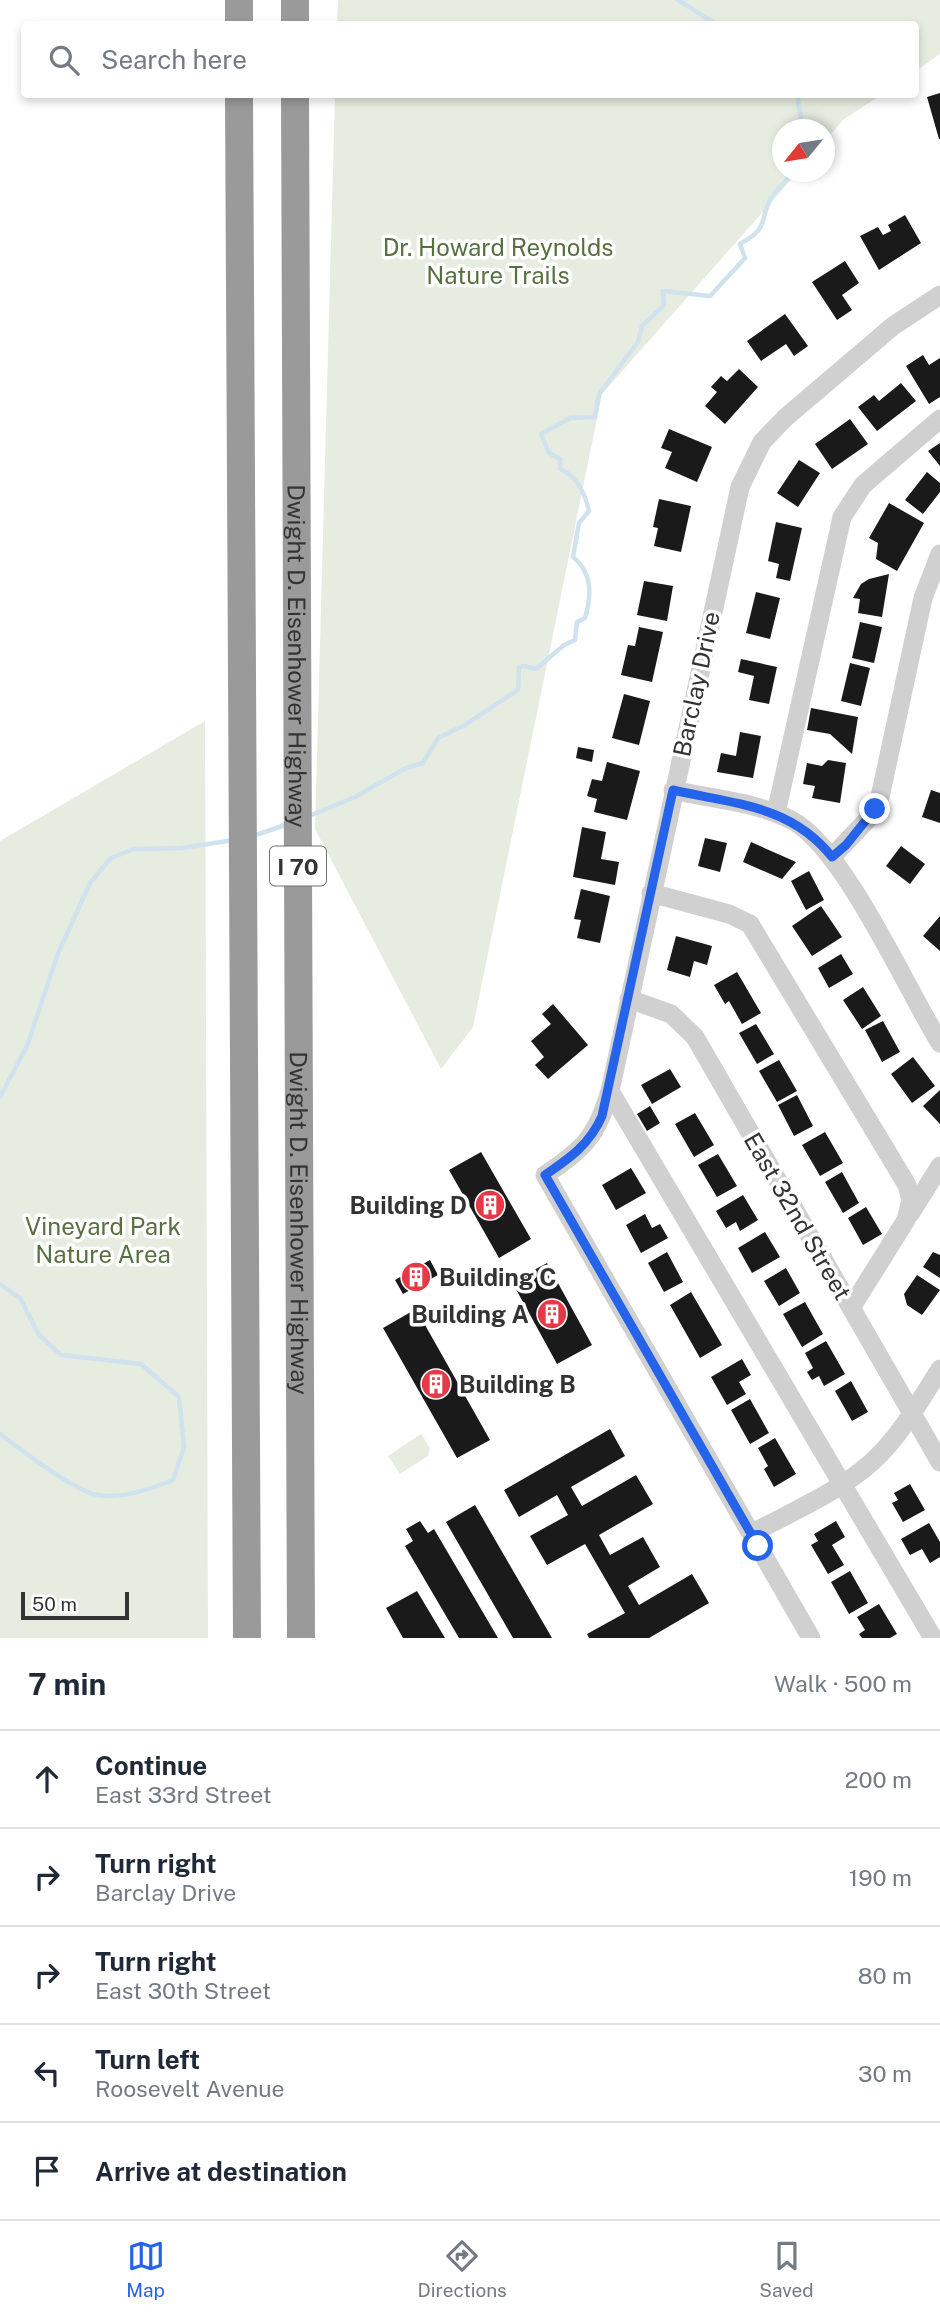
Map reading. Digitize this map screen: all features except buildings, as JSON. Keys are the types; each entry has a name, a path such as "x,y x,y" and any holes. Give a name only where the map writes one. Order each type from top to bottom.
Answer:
{"highway":[{"path":"239,0 239,21"},
{"path":"295,0 295,21"},
{"name":"I 70","path":"239,98 247,1638"},
{"name":"Dwight D. Eisenhower Highway","path":"295,98 301,1638"}],"street":[{"name":"Barclay Drive","path":"751,1534 545,1175 569,1159 590,1140 610,1091 740,487 749,463 762,442 808,397 893,326 940,295"},
{"path":"776,813 842,517 863,485 940,419"},
{"path":"832,857 868,819 880,797 923,598 940,554"},
{"path":"673,790 776,813 808,831 832,857 938,1033"},
{"path":"651,893 729,914 750,924 910,1192 911,1209 906,1220"},
{"name":"East 32nd Street","path":"629,999 671,1014 695,1037 940,1462"},
{"path":"610,1091 933,1638"},
{"path":"890,1160 902,1175 914,1181 924,1180 938,1169"},
{"path":"851,1308 938,1169"},
{"path":"811,1638 751,1534 841,1484 881,1453 912,1413 940,1368"}],"green space":[{"path":"338,0 940,0 940,54 919,69 919,21 337,21"},
{"name":"Dr. Howard Reynolds Nature Trails","path":"335,98 876,98 844,119 835,129 835,119 772,119 772,182 789,182 602,394 473,1027 441,1069 315,829"},
{"name":"Vineyard Park Nature Area","path":"205,721 208,1638 0,1638 0,841"},
{"path":"421,1434 430,1448 428,1456 400,1474 388,1456"}],"waterway":[{"path":"678,0 711,21"},
{"path":"798,98 801,119"},
{"path":"309,816 355,797 406,768 423,763 438,738 465,725 518,690 519,668 524,666 536,669 564,645 575,640 577,622 585,618 589,584 584,570 573,557 579,523 589,511 579,486 571,476 560,469 560,459 549,453 541,434 570,418 595,417 599,394 638,342 642,326 664,305 663,291 710,296 745,258 740,244 760,229 771,198 784,182"},
{"path":"253,836 288,824"},
{"path":"0,1097 27,1046 57,956 90,883 111,858 134,849 182,848 234,840"},
{"path":"0,1284 20,1298 39,1335 61,1355 141,1364 179,1397 184,1447 173,1480 136,1492 107,1496 76,1486 0,1434"}],"place":[{"name":"Building D","path":"490,1205"},
{"name":"Building C","path":"416,1277"},
{"name":"Building A","path":"552,1314"},
{"name":"Building B","path":"436,1384"}],"route":[{"path":"758,1546 545,1175 569,1159 590,1140 602,1116 610,1091 673,790 776,813 808,831 832,857 846,845 875,809"}]}
